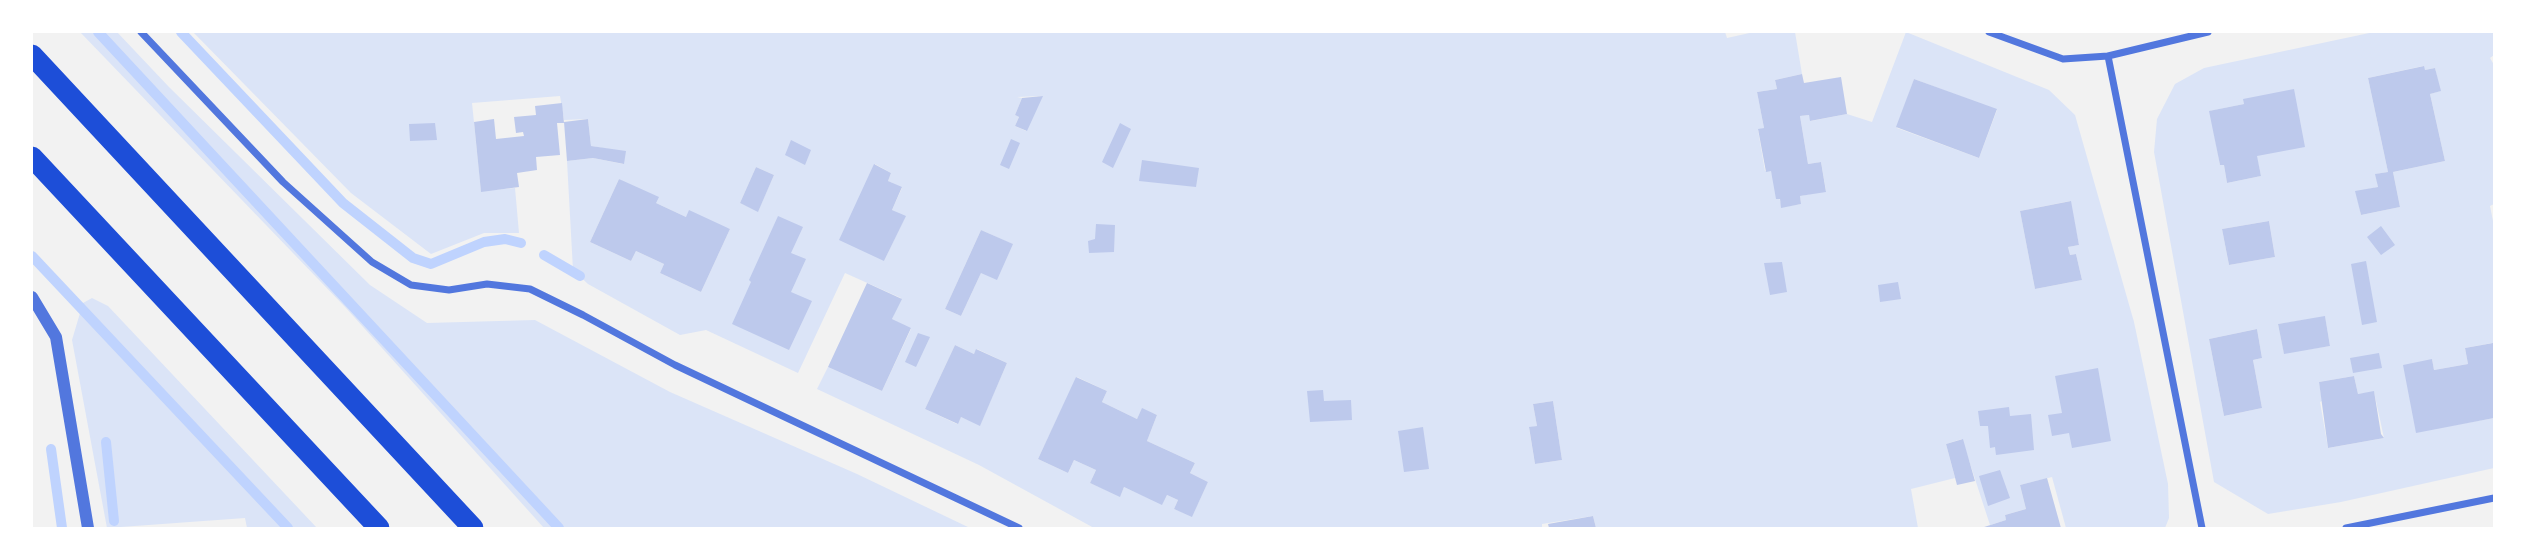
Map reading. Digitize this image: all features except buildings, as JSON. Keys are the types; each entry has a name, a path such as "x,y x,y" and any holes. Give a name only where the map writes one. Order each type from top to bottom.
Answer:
{"highway":[{"path":"32,55 473,528"},
{"path":"32,158 379,528"}],"street":[{"path":"141,32 292,191 372,262 411,285 449,290 487,284 530,289 675,365 1019,528"},
{"path":"1989,32 2063,59 2108,56 2208,32"},
{"path":"2108,56 2202,528"},
{"path":"32,297 56,337 88,528"},
{"path":"2346,528 2494,498"}],"shaded area":[{"path":"80,32 117,32 169,87 370,285 427,323 535,320 670,392 857,474 970,528 544,528 346,308"},
{"path":"193,32 1725,32 1727,38 1754,32 1795,32 1802,74 1775,80 1777,89 1757,92 1764,128 1758,130 1765,171 1771,171 1782,207 1801,204 1800,196 1826,191 1821,162 1808,164 1800,116 1809,115 1811,121 1847,114 1872,122 1906,32 2049,90 2075,115 2134,322 2168,484 2169,518 2165,528 2066,528 2052,477 2020,485 2026,509 2005,515 2006,520 1990,525 1962,439 1946,444 1955,478 1911,489 1918,528 1596,528 1593,516 1542,524 1542,528 1094,528 979,465 817,389 828,367 882,391 911,329 892,319 901,298 845,273 798,373 706,330 680,335 588,284 573,270 567,161 593,158 623,164 625,152 591,146 588,119 564,120 560,96 472,103 481,191 515,188 519,233 484,233 431,254 351,193","holes":["1914,79 1997,110 1979,158 1897,128","1042,96 1026,131 1015,126 1019,117 1015,115 1022,98 1017,97","875,164 891,173 888,181 902,188 892,210 905,217 884,261","756,167 774,175 758,211 740,203","619,179 656,203 686,217 730,229 701,292 660,273 664,264 636,251 631,261 590,242","2070,201 2079,245 2068,247 2070,255 2076,254 2082,280 2035,289 2020,211","981,230 1012,244 981,273 961,316 945,309","955,345 974,354 977,349 1007,363 980,425 961,417 957,424 925,409","1077,377 1107,391 1102,402 1137,419 1142,409 1157,415 1147,441 1195,463 1190,473 1208,482 1192,516 1174,509 1178,500 1167,495 1162,504 1124,487 1120,496 1090,483 1096,470 1074,460 1068,473 1038,459","1553,401 1562,460 1535,464 1529,428 1537,426 1533,404"]},
{"path":"2374,32 2494,32 2494,55 2490,58 2494,65 2494,204 2490,206 2494,226 2494,352 2492,343 2465,348 2468,364 2434,370 2432,359 2416,432 2494,418 2494,468 2341,502 2268,514 2214,482 2154,152 2157,119 2175,84 2204,68","holes":["2423,66 2425,70 2435,68 2440,91 2430,94 2445,161 2393,172 2400,207 2361,215 2356,192 2378,187 2376,174 2388,172 2368,78","2243,99 2261,176 2227,183 2224,165 2220,165 2210,111 2244,104","2269,221 2275,257 2229,265 2222,229","2325,317 2330,346 2284,353 2278,324","2257,329 2262,358 2253,360 2262,408 2224,416 2209,339","2354,376 2358,394 2374,392 2384,438 2328,448 2320,402 2319,382"]},
{"path":"92,298 108,306 317,528 247,528 245,518 107,528 72,340 83,303"}],"waterway":[{"path":"98,32 559,528"},
{"path":"181,32 343,203 413,258 431,264 484,242 505,239 521,243"},
{"path":"544,255 580,276"},
{"path":"32,256 288,528"},
{"path":"106,442 114,521"},
{"path":"51,449 62,528"}]}
